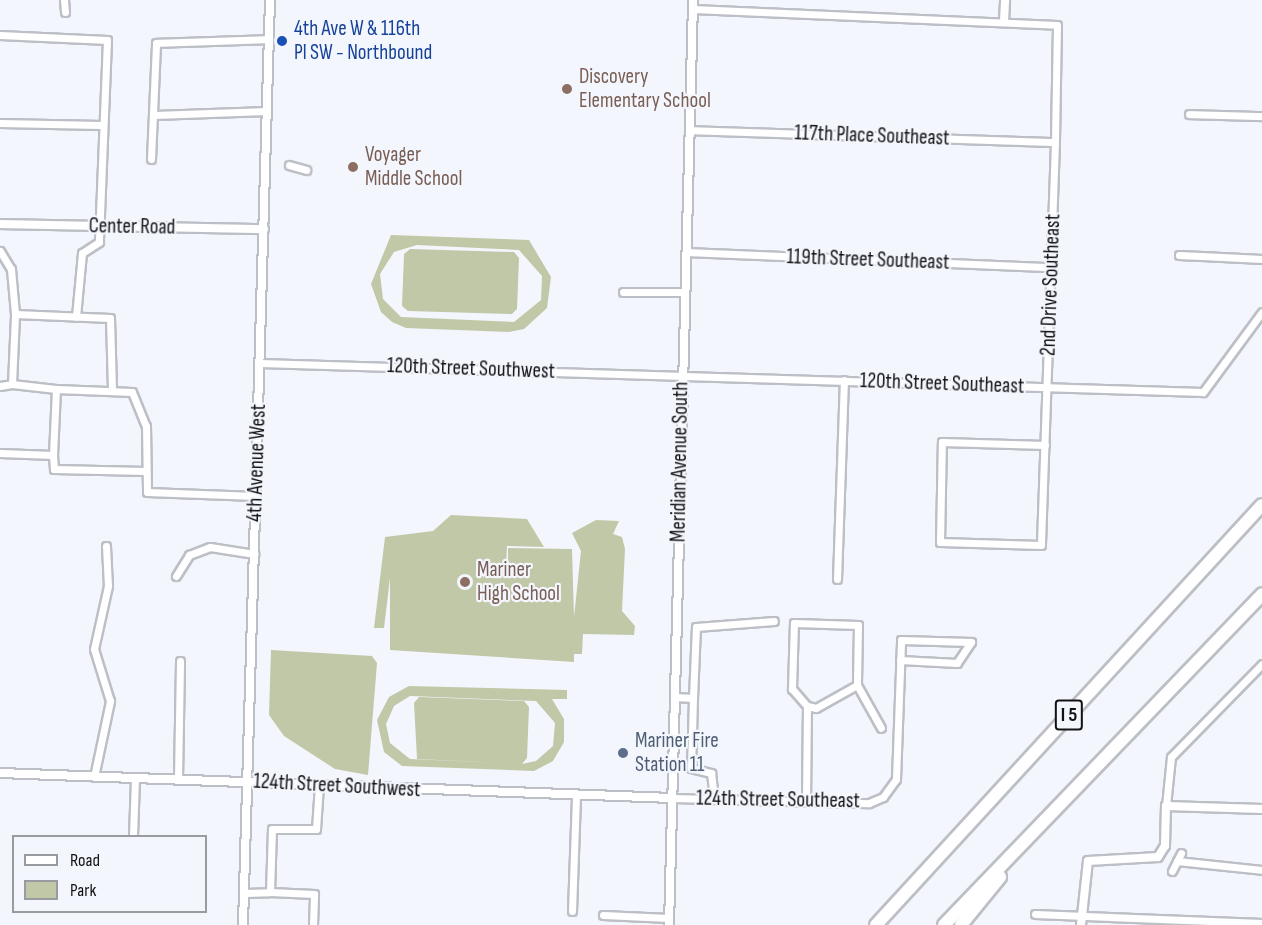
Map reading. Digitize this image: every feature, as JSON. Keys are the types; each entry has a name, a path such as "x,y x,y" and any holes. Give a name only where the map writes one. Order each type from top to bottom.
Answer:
{"highway":[{"name":"I 5","path":"876,925 1262,505"},
{"path":"944,925 1262,594"},
{"path":"961,925 1052,812"}],"street":[{"path":"64,0 65,12"},
{"name":"4th Avenue West","path":"243,925 270,0"},
{"path":"693,5 1004,21 1005,0"},
{"name":"Meridian Avenue South","path":"669,921 693,5"},
{"name":"2nd Drive Southeast","path":"1004,21 1057,25 1055,142 1045,445 1041,545 940,542 942,442 1045,445"},
{"path":"0,35 104,37 107,86 101,125 99,242 82,253 76,317"},
{"path":"151,159 156,43 269,39"},
{"path":"154,115 267,111"},
{"path":"1189,114 1262,116"},
{"path":"0,123 101,125"},
{"name":"117th Place Southeast","path":"689,130 1055,142"},
{"path":"289,165 306,171"},
{"name":"Center Road","path":"0,224 264,230"},
{"path":"0,251 11,269 15,314 12,384"},
{"name":"119th Street Southeast","path":"686,252 1051,267"},
{"path":"1179,255 1262,259"},
{"path":"623,292 685,292"},
{"name":"120th Street Southeast","path":"682,377 1203,392 1262,312"},
{"path":"15,314 110,318 112,391"},
{"name":"120th Street Southwest","path":"260,363 682,377"},
{"path":"837,579 844,381"},
{"path":"0,386 12,384 56,389 132,392 146,426 147,492 256,496"},
{"path":"56,389 54,469 146,471"},
{"path":"0,453 53,454"},
{"path":"94,777 110,701 94,649 108,586 106,546"},
{"path":"176,576 189,555 210,547 254,554"},
{"path":"714,799 711,773 694,771 690,761 696,627 774,621"},
{"path":"857,685 816,708 807,706 792,689 794,623 858,625 857,685 881,728"},
{"path":"901,640 971,642 957,663 900,660 901,640"},
{"name":"124th Street Southeast","path":"673,798 869,802 883,797 896,779 900,660"},
{"path":"178,778 180,661"},
{"path":"1081,921 1088,861 1158,858 1165,846 1171,757 1262,664"},
{"path":"675,698 693,698"},
{"path":"806,801 807,706"},
{"name":"124th Street Southwest","path":"0,773 673,798"},
{"path":"133,835 135,778"},
{"path":"270,892 272,829 316,829 319,785"},
{"path":"572,911 576,795"},
{"path":"1166,806 1262,809"},
{"path":"1172,871 1181,853"},
{"path":"1177,861 1262,870"},
{"path":"245,893 314,894 313,925"},
{"path":"1035,914 1081,921 1262,923"},
{"path":"603,915 669,921"}],"green space":[{"path":"391,235 529,240 551,277 547,308 524,329 509,332 406,328 392,322 381,312 371,284","holes":["417,245 519,250 542,276 541,300 514,322 401,317 383,299 380,274 394,252"]},
{"path":"410,249 514,252 519,258 517,309 512,314 408,311 402,306 404,254"},
{"path":"451,515 527,519 544,547 507,546 508,578 508,548 572,549 574,617 581,551 572,533 596,520 619,521 613,534 622,537 625,549 622,611 635,626 634,635 583,634 582,654 574,654 574,662 390,650 390,578 384,628 374,628 385,537 433,531"},
{"path":"271,650 372,656 377,663 368,775 335,769 284,736 269,715"},
{"path":"409,686 567,690 567,699 552,699 564,719 564,742 553,761 534,771 402,766 384,752 377,720 389,697","holes":["410,696 536,701 555,723 553,746 536,761 522,764 527,758 529,707 524,701 419,697 414,703 417,759 503,763 410,759 390,743 386,724 394,706"]}],"place":[{"name":"4th Ave W & 116th Pl SW - Northbound","path":"282,41"},
{"name":"Discovery Elementary School","path":"567,89"},
{"name":"Voyager Middle School","path":"353,167"},
{"name":"Mariner High School","path":"465,582"},
{"name":"Mariner Fire Station 11","path":"623,753"}]}
